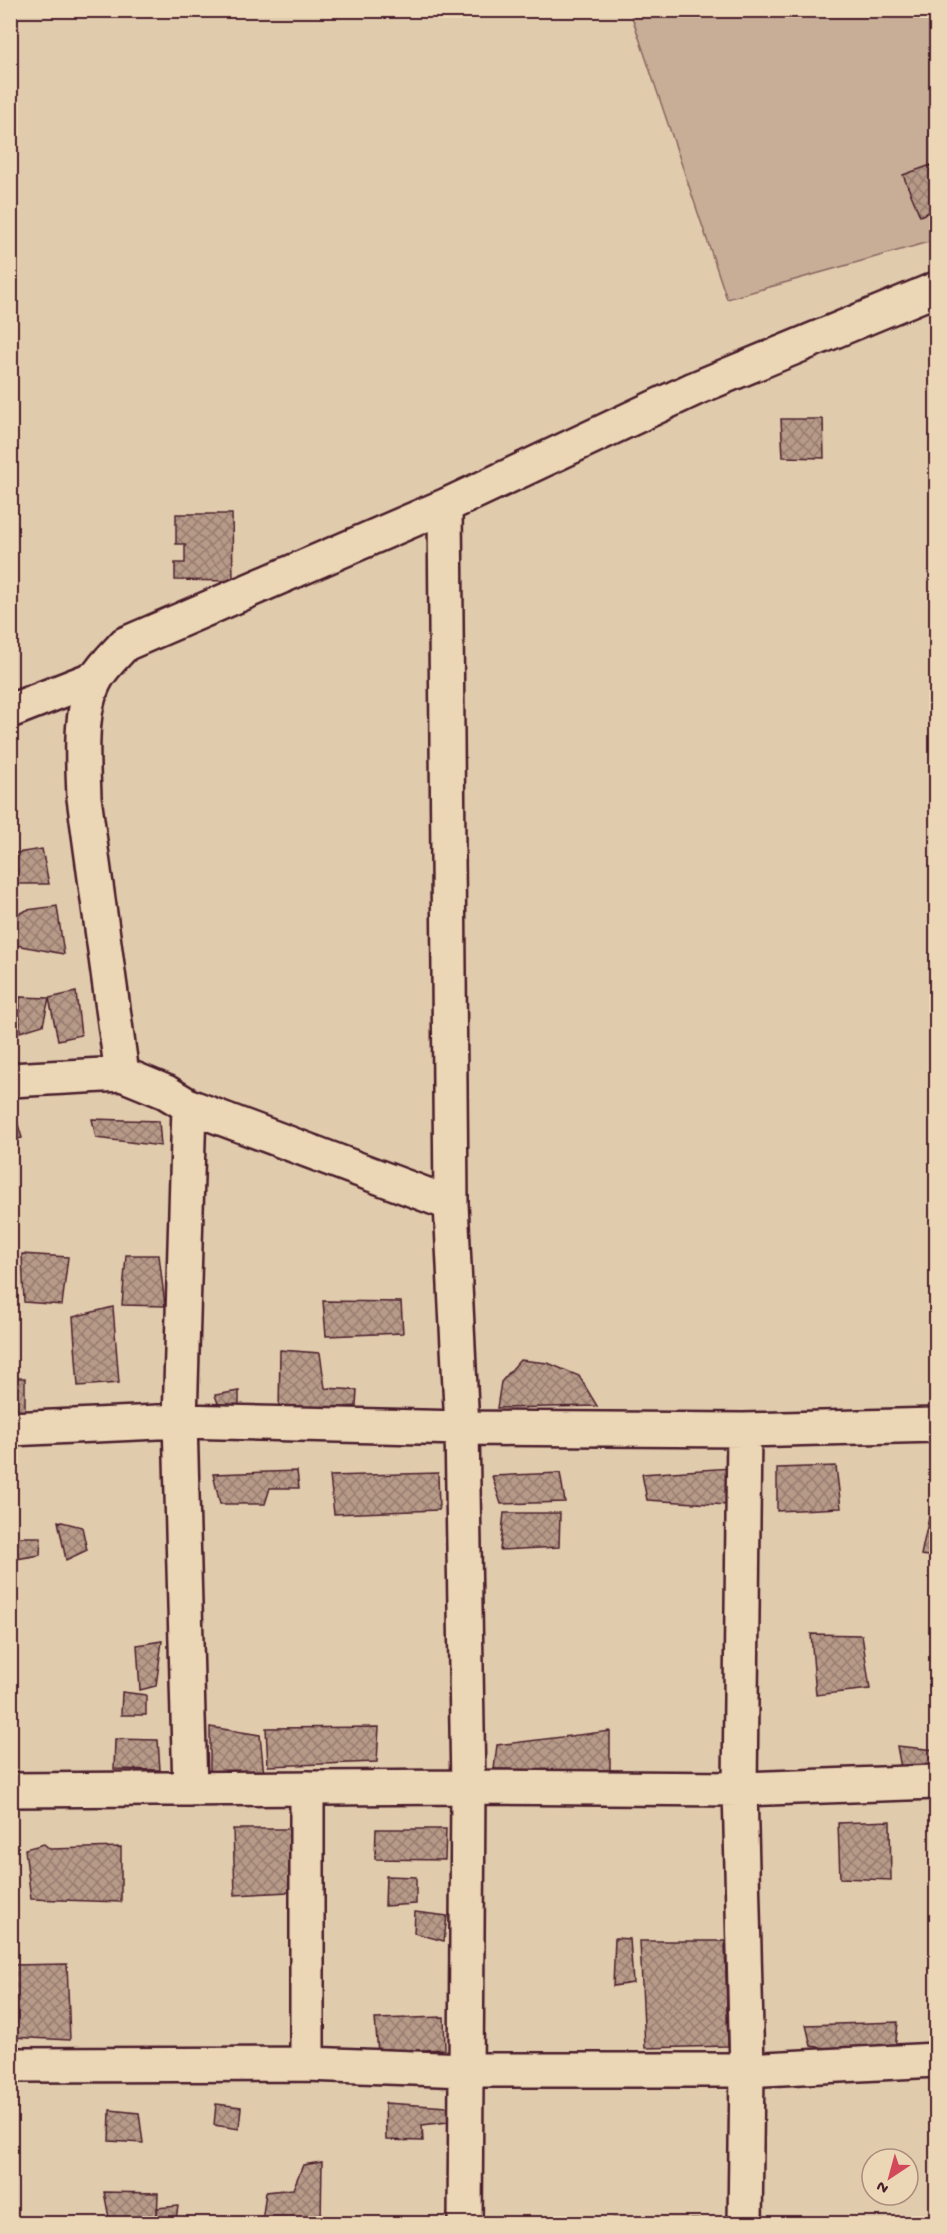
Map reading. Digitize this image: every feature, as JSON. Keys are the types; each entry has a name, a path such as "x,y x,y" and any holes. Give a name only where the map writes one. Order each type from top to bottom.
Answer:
{"street":[{"path":"122,1074 84,798 85,711 97,677 125,644 445,506 694,389 936,289"},
{"path":"445,506 451,1204 462,1428 468,1787 465,2223"},
{"path":"10,711 97,677"},
{"path":"10,1080 122,1074 166,1092 189,1106 451,1204"},
{"path":"189,1106 180,1421 190,1789"},
{"path":"10,1429 180,1421 462,1428 744,1430 936,1425"},
{"path":"744,1430 740,1789 747,2070 745,2223"},
{"path":"10,1790 468,1787 740,1789 936,1782"},
{"path":"307,1788 307,2064"},
{"path":"10,2065 307,2064 466,2070 747,2070 936,2060"}],"shaded area":[{"path":"630,11 936,11 936,240 727,299"}],"building":[{"path":"931,165 936,182 936,209 920,216 903,175"},
{"path":"781,419 823,419 824,458 783,457"},
{"path":"176,514 232,514 233,581 175,580 175,563 185,563 185,544 176,544"},
{"path":"42,849 49,884 10,884 10,854"},
{"path":"57,906 64,954 10,944 10,917 27,910"},
{"path":"76,992 81,1035 58,1040 49,998"},
{"path":"20,997 49,998 43,1025 20,1032"},
{"path":"92,1119 159,1121 161,1146 96,1138"},
{"path":"10,1121 17,1121 22,1138 10,1141"},
{"path":"10,1245 13,1245 13,1267 10,1267"},
{"path":"22,1254 68,1257 62,1305 24,1302"},
{"path":"126,1255 159,1255 165,1306 122,1305"},
{"path":"13,1267 13,1294 10,1294 10,1268"},
{"path":"323,1301 401,1302 403,1333 326,1336"},
{"path":"113,1307 119,1383 78,1386 73,1317"},
{"path":"280,1350 320,1353 325,1388 357,1390 356,1406 279,1413"},
{"path":"520,1360 548,1363 579,1376 597,1406 497,1408 501,1382"},
{"path":"10,1378 25,1378 25,1412 10,1413"},
{"path":"239,1391 239,1407 220,1409 215,1395"},
{"path":"836,1466 841,1508 777,1511 777,1468"},
{"path":"731,1468 728,1505 647,1500 642,1474"},
{"path":"297,1471 299,1488 270,1488 265,1504 220,1504 213,1474"},
{"path":"438,1473 439,1510 334,1514 330,1476"},
{"path":"560,1473 565,1502 501,1504 492,1476"},
{"path":"504,1513 560,1513 559,1547 500,1550"},
{"path":"930,1513 936,1513 936,1557 921,1555"},
{"path":"58,1521 82,1527 87,1550 66,1560"},
{"path":"10,1537 41,1537 40,1555 10,1560"},
{"path":"10,1600 16,1600 14,1638 10,1638"},
{"path":"811,1634 862,1635 870,1689 816,1695"},
{"path":"162,1641 156,1686 140,1690 137,1645"},
{"path":"122,1692 146,1695 146,1715 121,1715"},
{"path":"210,1727 260,1735 264,1775 210,1772"},
{"path":"379,1727 377,1762 268,1766 266,1728"},
{"path":"610,1731 610,1773 494,1769 497,1745"},
{"path":"115,1739 158,1740 160,1770 114,1769"},
{"path":"897,1746 936,1750 936,1766 901,1768"},
{"path":"890,1821 891,1880 840,1878 838,1823"},
{"path":"233,1829 293,1829 289,1892 235,1895"},
{"path":"376,1829 446,1829 445,1860 375,1859"},
{"path":"44,1844 50,1849 121,1847 121,1902 31,1899 25,1849"},
{"path":"386,1876 416,1877 416,1904 385,1906"},
{"path":"415,1912 447,1916 444,1941 414,1933"},
{"path":"615,1938 630,1939 633,1983 613,1986"},
{"path":"640,1941 725,1941 728,2046 645,2048"},
{"path":"67,1964 70,2040 10,2037 10,1965"},
{"path":"444,2017 445,2049 378,2052 375,2019"},
{"path":"898,2022 895,2050 844,2051 811,2046 806,2025"},
{"path":"385,2103 448,2107 448,2122 422,2125 423,2141 386,2140"},
{"path":"216,2104 241,2107 239,2129 214,2125"},
{"path":"110,2110 139,2113 143,2143 109,2141"},
{"path":"322,2162 321,2222 262,2222 266,2192 293,2189 303,2165"},
{"path":"104,2192 158,2193 157,2223 110,2223"},
{"path":"178,2206 176,2220 157,2223 157,2208"},
{"path":"613,2219 732,2220 732,2224 613,2224"}]}
